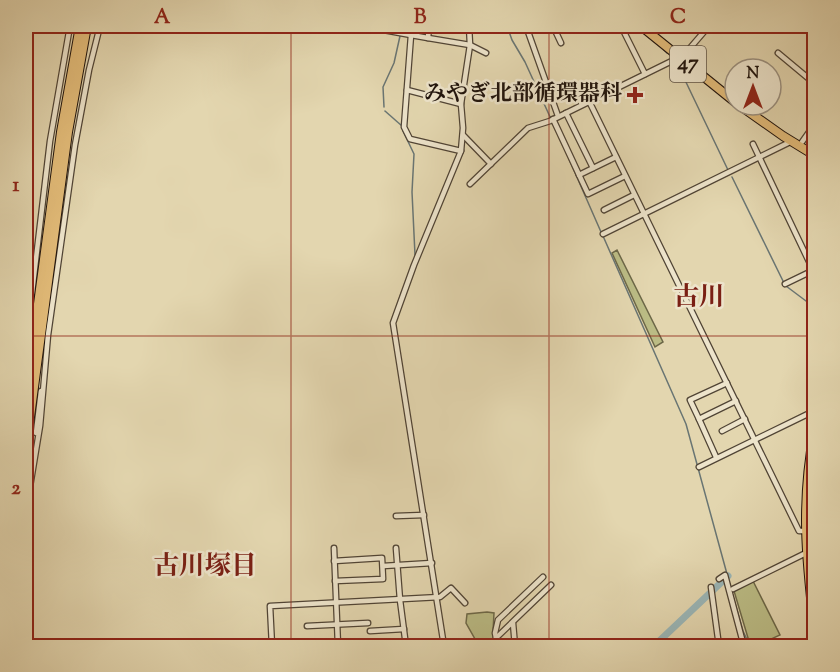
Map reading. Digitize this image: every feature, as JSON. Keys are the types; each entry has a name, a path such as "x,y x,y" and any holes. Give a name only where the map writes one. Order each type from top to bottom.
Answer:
{"highway":[{"path":"26,394 61,132 80,26"},
{"path":"26,447 68,132 87,26"},
{"name":"47","path":"641,26 723,87"},
{"name":"47","path":"649,26 723,92"},
{"path":"756,117 814,155"},
{"path":"765,117 814,149"},
{"path":"814,434 806,483 805,531 810,552 814,597"},
{"path":"814,457 810,506 814,625"}],"street":[{"path":"26,343 70,26"},
{"path":"26,511 37,444 48,335 73,144 100,26"},
{"path":"428,38 429,26"},
{"path":"444,646 394,318 461,151 463,135 461,104 470,45 469,26"},
{"path":"526,26 553,119 588,194 625,177"},
{"path":"553,26 561,44"},
{"path":"621,26 645,74"},
{"path":"470,184 528,128 566,113 682,56 709,26"},
{"path":"367,27 470,45 486,53"},
{"path":"411,35 404,127 410,139 461,151"},
{"path":"778,53 814,83"},
{"path":"407,90 461,104"},
{"path":"589,101 799,531 805,531"},
{"path":"566,113 593,168"},
{"path":"802,142 814,125"},
{"path":"463,135 491,164"},
{"path":"603,234 788,143 789,140"},
{"path":"753,144 814,271 785,284"},
{"path":"579,175 616,157"},
{"path":"604,210 634,195"},
{"path":"37,444 35,436 37,416 44,383"},
{"path":"716,457 690,400 726,383"},
{"path":"699,419 736,401"},
{"path":"699,467 814,411"},
{"path":"722,431 745,419"},
{"path":"396,516 424,514"},
{"path":"309,646 338,646 334,548"},
{"path":"396,548 406,646"},
{"path":"733,589 810,552"},
{"path":"334,561 382,558 383,579 335,581"},
{"path":"382,567 432,563"},
{"path":"498,646 496,624 543,577"},
{"path":"722,577 727,585 746,646"},
{"path":"496,638 551,585"},
{"path":"272,646 270,606 437,598 451,588 465,603"},
{"path":"711,588 719,646"},
{"path":"507,611 514,622 515,646"},
{"path":"307,626 368,622"},
{"path":"370,631 404,629"},
{"path":"666,646 675,645"},
{"path":"529,646 534,646"}],"green space":[{"path":"617,250 663,342 655,347 612,253"},
{"path":"753,581 780,635 756,646 753,646 748,638 734,591"},
{"path":"494,613 493,632 496,646 479,646 466,623 467,614"}],"waterway":[{"path":"507,26 551,119"},
{"path":"384,107 383,87 394,63 400,36"},
{"path":"655,42 660,46"},
{"path":"664,50 667,53"},
{"path":"684,78 728,170"},
{"path":"385,111 402,126"},
{"path":"403,131 414,154 412,192 415,255"},
{"path":"569,159 601,232"},
{"path":"732,177 784,283"},
{"path":"603,236 686,424 727,574"},
{"path":"786,286 814,307"},
{"path":"392,320 402,291"},
{"path":"654,646 728,576"},
{"path":"728,579 743,631 750,646"},
{"path":"440,632 442,645"}],"place":[{"name":"みやぎ北部循環器科","path":"635,95"}],"district":[{"name":"古川","path":"699,298"},
{"name":"古川塚目","path":"205,567"}]}
